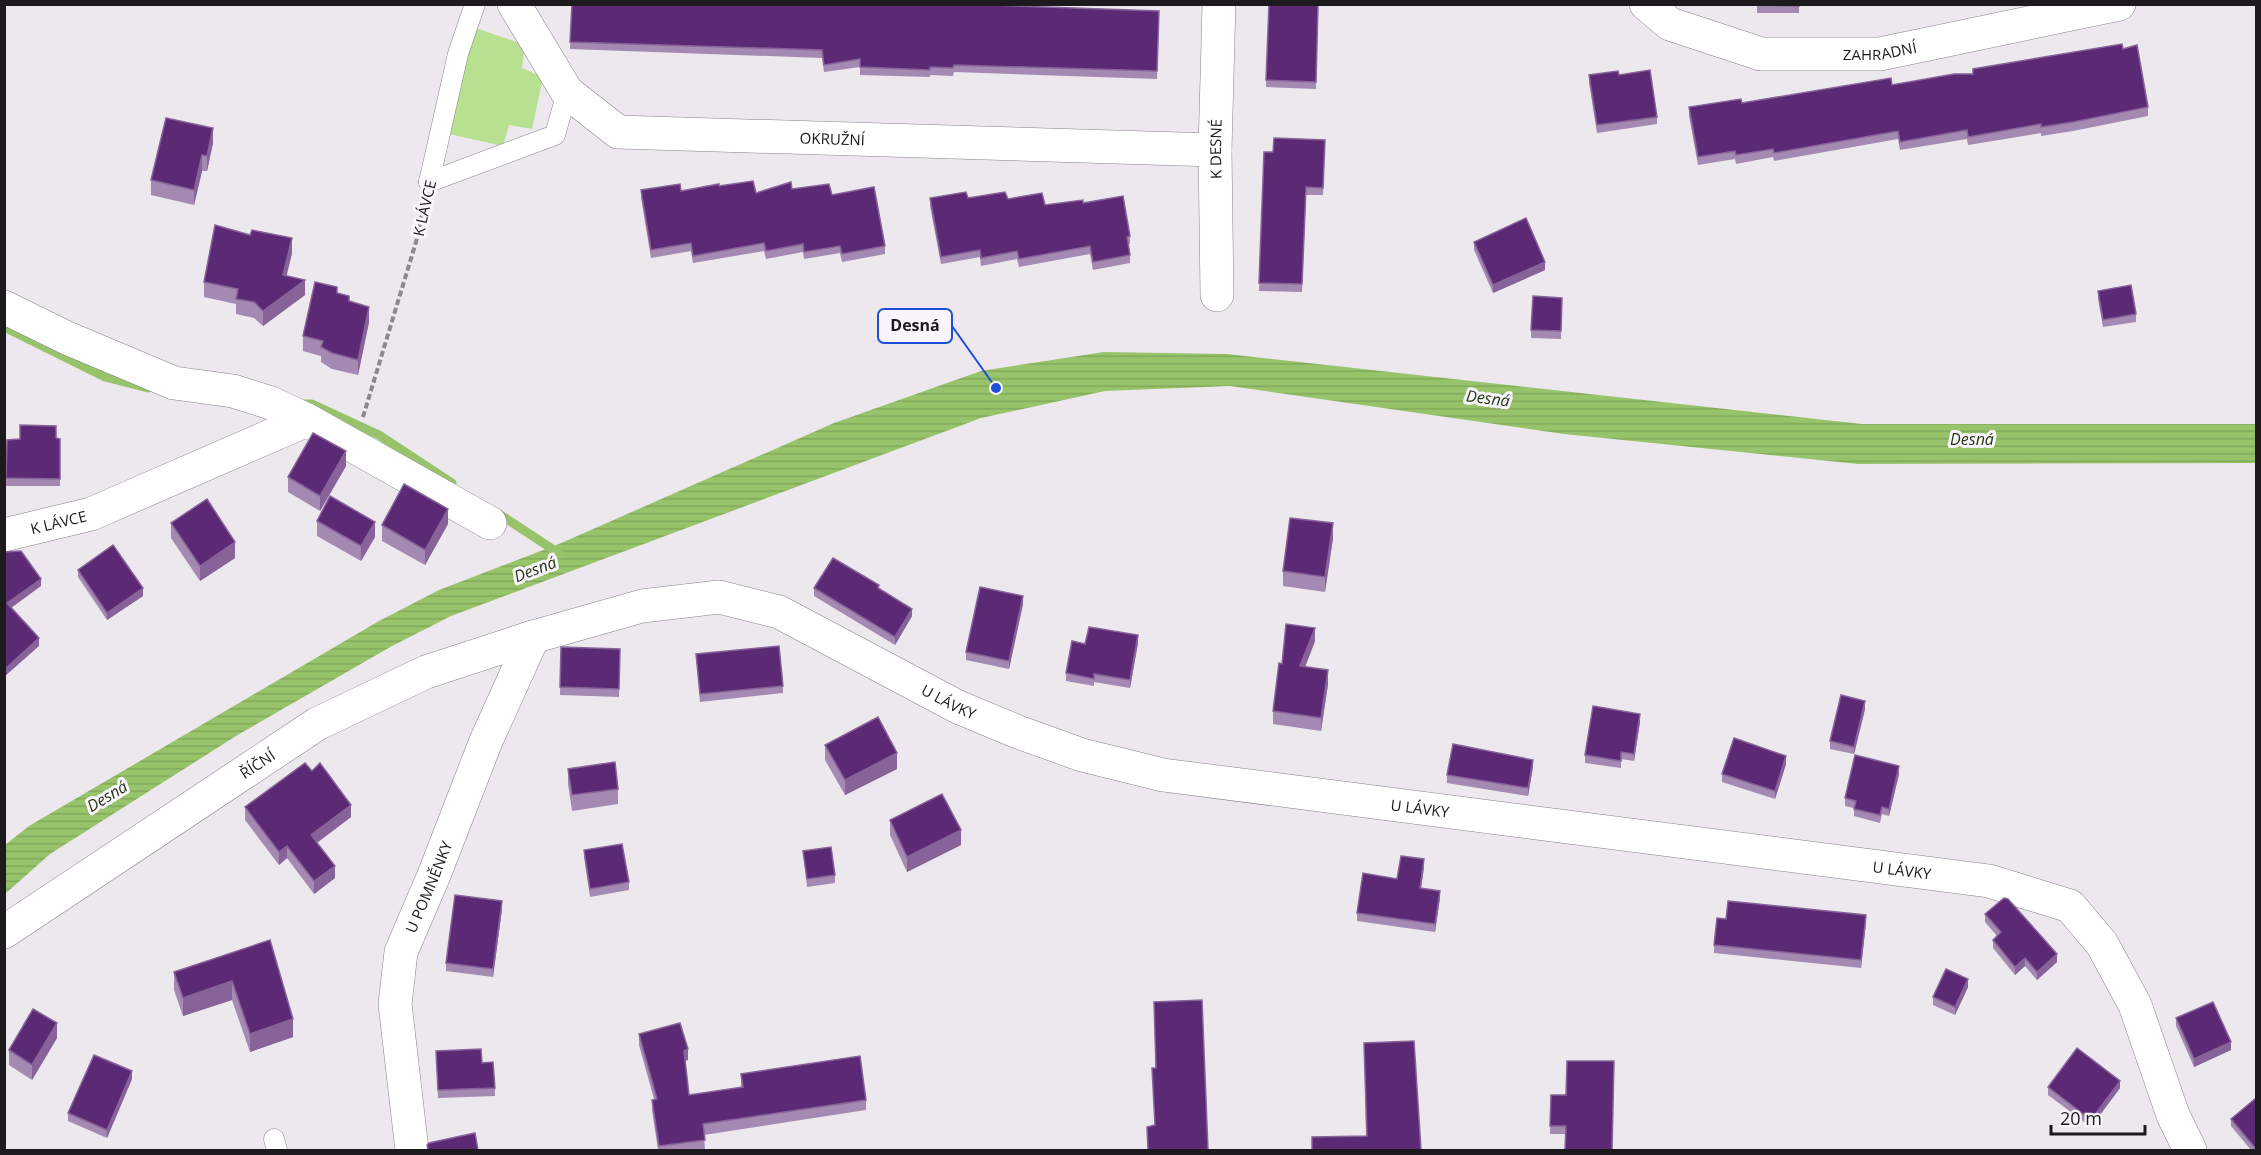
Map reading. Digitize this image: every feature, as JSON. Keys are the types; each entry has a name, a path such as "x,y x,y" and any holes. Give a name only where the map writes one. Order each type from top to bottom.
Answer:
{"street":[{"name":"OKRUŽNÍ","path":"514,4 567,92 618,132 1215,150"},
{"name":"K DESNÉ","path":"1216,295 1215,150 1219,4"},
{"name":"ZAHRADNÍ","path":"1646,4 1670,24 1761,54 1880,54 2119,4"},
{"path":"4,307 67,338 174,383 232,391 292,413 490,523"},
{"name":"K LÁVCE","path":"4,535 91,514 292,413"},
{"name":"U LÁVKY","path":"533,637 642,606 719,597 779,612 958,707 1018,732 1082,755 1163,775 1989,881 2070,906 2102,944 2135,1005 2173,1115 2190,1150"},
{"name":"ŘÍČNÍ","path":"4,932 317,724 426,672 533,637"},
{"name":"U POMNĚNKY","path":"412,1150 395,1004 401,952 434,875 486,741 533,637"}],"lane":[{"name":"K LÁVCE","path":"429,182 458,54 475,4"},
{"path":"429,182 555,135 567,92"}],"path":[{"name":"K LÁVCE","path":"365,409 416,242 429,182"}],"shaded area":[{"path":"473,27 525,45 522,68 543,77 532,129 509,125 503,146 449,134"}],"water":[{"path":"1104,352 1227,354 1862,424 2256,424 2256,463 1858,464 1564,434 1230,386 1105,391 981,418 451,616 392,646 236,736 50,854 5,894 5,845 29,826 379,621 439,590 559,544 834,423 981,371"}],"building":[{"path":"572,4 963,4 1159,11 1157,71 954,65 953,68 930,67 930,70 860,67 860,59 824,65 822,50 570,42"},
{"path":"1269,4 1318,4 1316,82 1266,80"},
{"path":"1799,4 1799,6 1757,5"},
{"path":"2122,44 2123,49 2137,45 2148,107 2073,122 2041,127 2041,124 1968,137 1967,130 1900,142 1898,131 1774,153 1773,149 1736,155 1735,151 1698,157 1689,107 1741,99 1742,103 1891,78 1892,85 1954,74 1973,74 1973,69"},
{"path":"1650,70 1657,117 1597,125 1589,75 1618,71 1619,75"},
{"path":"166,118 213,128 207,156 202,155 194,190 151,180"},
{"path":"1274,138 1325,140 1323,188 1306,187 1302,284 1259,283 1264,152 1273,152"},
{"path":"753,181 756,193 791,182 792,189 829,184 832,195 874,187 885,246 842,254 840,246 804,252 803,244 766,251 764,243 693,256 691,243 651,250 641,190 680,184 681,191"},
{"path":"966,192 968,198 1005,192 1008,199 1042,193 1045,205 1083,200 1083,203 1123,196 1130,236 1127,237 1130,255 1093,262 1090,246 1019,259 1017,251 981,258 980,250 941,257 930,198"},
{"path":"1526,218 1545,262 1493,285 1474,242"},
{"path":"215,225 250,235 252,230 292,238 283,275 305,280 263,311 254,302 236,299 238,289 204,282"},
{"path":"315,282 337,287 337,293 349,296 349,301 369,307 358,360 332,353 321,347 323,341 303,336"},
{"path":"2131,285 2136,314 2103,320 2098,291"},
{"path":"1533,296 1562,298 1561,331 1531,330"},
{"path":"20,425 56,426 56,438 60,439 60,479 6,478 7,440 20,439"},
{"path":"313,433 346,451 320,496 288,477"},
{"path":"404,484 448,509 425,550 382,525"},
{"path":"330,496 375,522 361,546 317,521"},
{"path":"207,499 235,542 200,566 171,523"},
{"path":"1290,518 1333,523 1325,577 1283,571"},
{"path":"113,545 143,588 107,613 78,570"},
{"path":"21,551 41,579 7,603 39,638 4,670 4,552"},
{"path":"833,558 879,585 878,588 912,609 895,637 814,588"},
{"path":"980,587 1023,596 1009,661 966,652"},
{"path":"1286,624 1315,628 1300,666 1328,670 1321,718 1273,711 1279,663 1282,664"},
{"path":"1089,627 1138,635 1130,680 1094,674 1094,679 1066,673 1072,641 1085,644"},
{"path":"779,646 783,686 700,694 696,654"},
{"path":"561,647 620,649 619,689 560,687"},
{"path":"1841,695 1865,701 1854,747 1830,741"},
{"path":"1593,706 1640,714 1634,754 1621,752 1621,761 1585,755"},
{"path":"878,717 897,753 845,780 825,745"},
{"path":"1734,738 1786,756 1775,791 1722,774"},
{"path":"1453,744 1533,760 1528,788 1447,775"},
{"path":"1855,755 1899,766 1889,809 1882,807 1880,815 1854,809 1856,801 1845,798"},
{"path":"615,762 618,789 572,795 568,769"},
{"path":"305,763 312,771 320,763 351,805 311,835 335,866 314,881 287,846 279,852 245,807"},
{"path":"942,794 961,830 907,857 890,820"},
{"path":"622,844 629,882 590,889 584,850"},
{"path":"831,847 835,875 807,879 803,851"},
{"path":"1401,856 1424,859 1420,888 1440,891 1435,924 1357,913 1363,873 1397,879"},
{"path":"455,895 502,901 493,969 446,963"},
{"path":"2004,898 2008,899 2057,954 2037,972 2025,958 2015,967 1993,940 2001,932 1985,914"},
{"path":"1728,901 1866,915 1861,960 1714,945 1717,918 1726,919"},
{"path":"270,940 293,1019 250,1034 232,981 183,998 174,972"},
{"path":"1946,969 1968,979 1955,1007 1933,997"},
{"path":"1202,1000 1208,1150 1148,1150 1147,1127 1155,1125 1152,1068 1156,1068 1154,1002"},
{"path":"2213,1002 2231,1042 2194,1059 2176,1018"},
{"path":"33,1009 57,1023 32,1065 9,1050"},
{"path":"680,1023 688,1049 684,1051 689,1095 743,1087 741,1074 860,1056 866,1100 703,1124 705,1140 659,1146 652,1100 657,1099 639,1034"},
{"path":"1414,1041 1421,1150 1312,1150 1312,1137 1367,1136 1364,1043"},
{"path":"2077,1048 2120,1081 2091,1120 2048,1087"},
{"path":"481,1049 482,1063 493,1062 495,1088 438,1090 436,1051"},
{"path":"94,1055 132,1071 107,1130 68,1113"},
{"path":"1567,1061 1614,1061 1612,1150 1565,1150 1566,1126 1550,1126 1551,1095 1566,1095"},
{"path":"2256,1098 2256,1149 2231,1119"},
{"path":"475,1133 478,1150 428,1150 429,1143"}],"waterway":[{"path":"4,327 105,377 148,388"},
{"path":"304,404 312,404 379,435 452,483"},
{"path":"496,512 560,554"}],"place":[{"name":"Desná","path":"996,388"}]}
